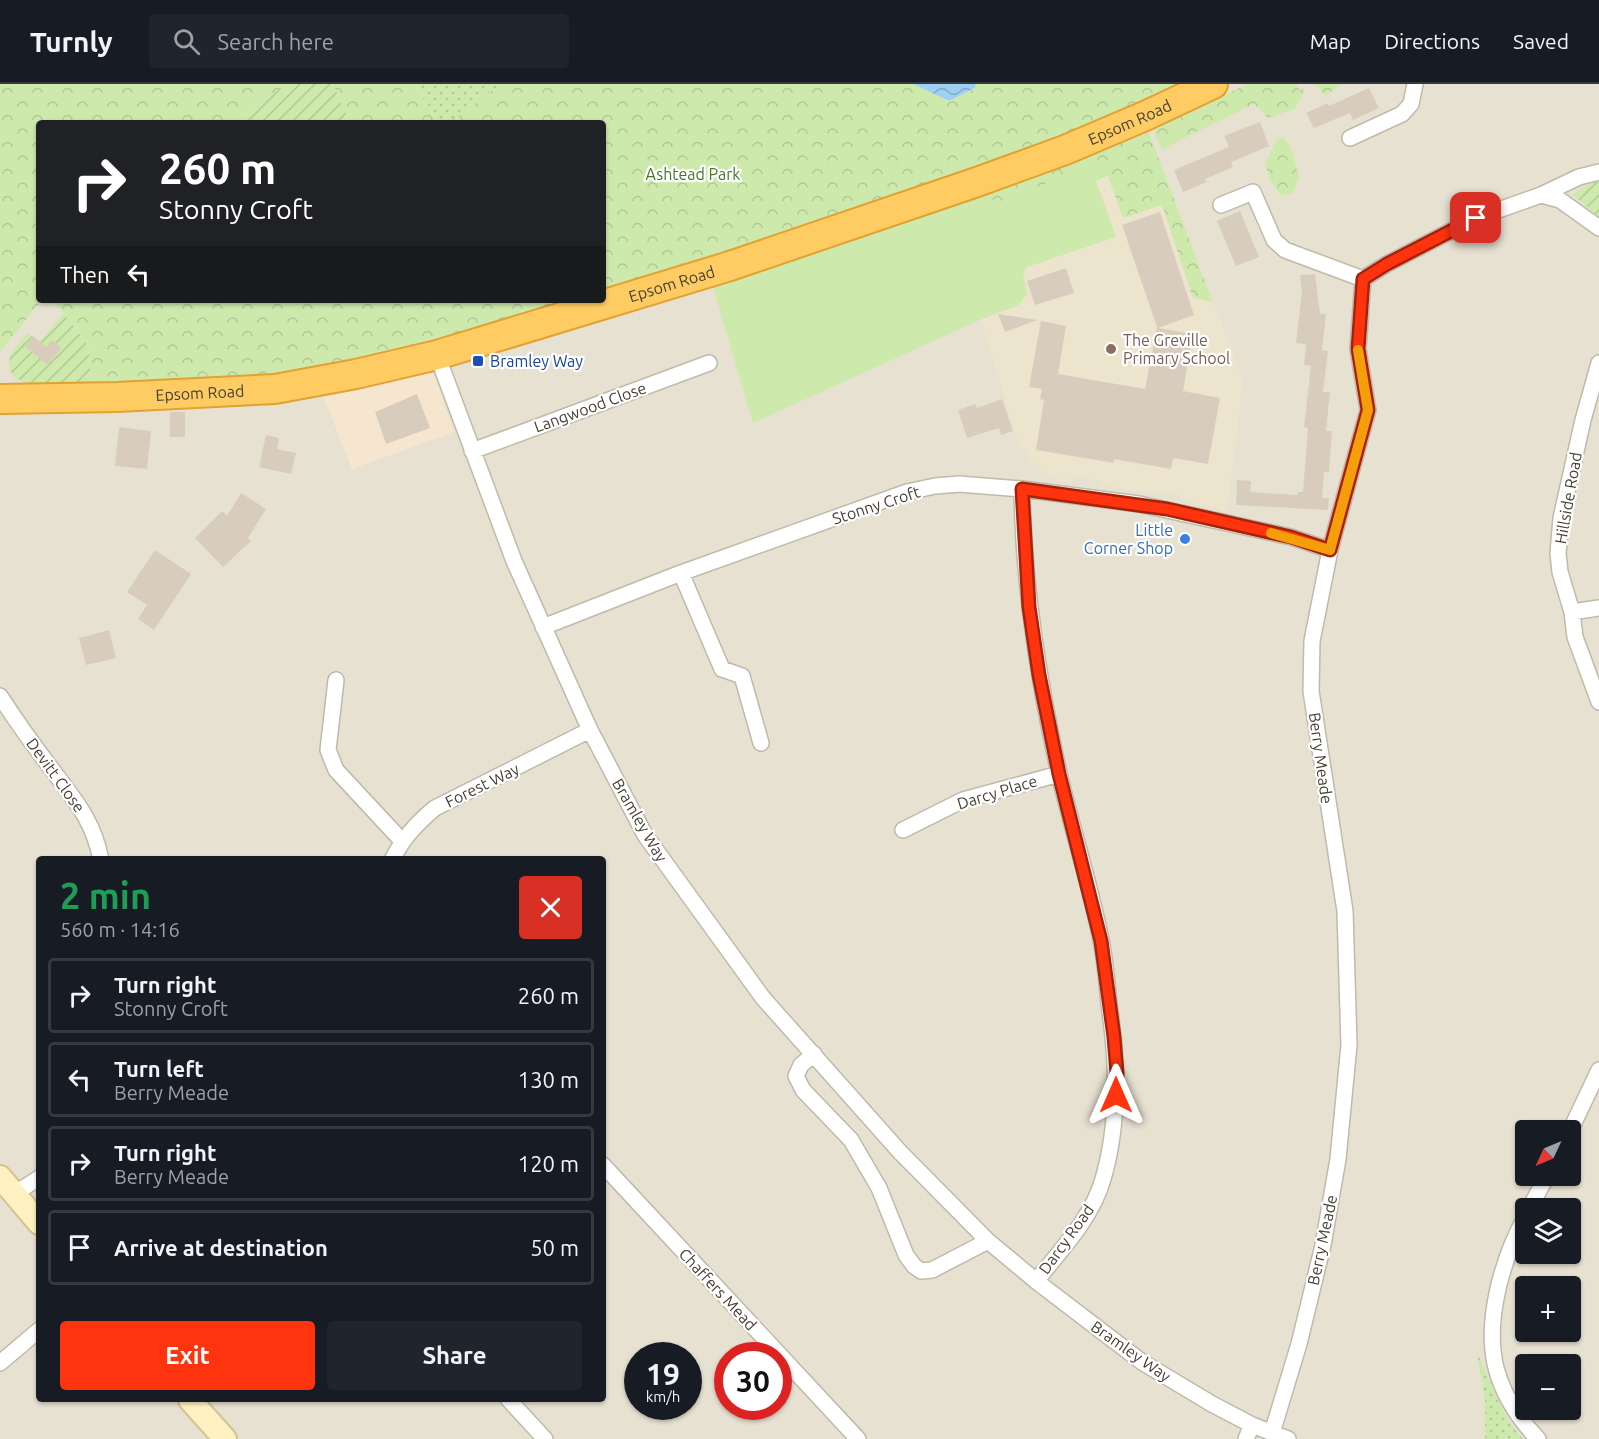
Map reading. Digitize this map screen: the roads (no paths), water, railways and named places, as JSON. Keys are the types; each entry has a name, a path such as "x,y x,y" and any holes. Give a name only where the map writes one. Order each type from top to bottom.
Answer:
{"highway":[{"name":"Epsom Road","path":"0,399 117,397 275,389 356,374 437,355 730,267 966,185 1065,150 1213,84"}],"street":[{"path":"1350,138 1402,114 1411,104 1415,84"},
{"path":"1221,205 1253,192 1274,240 1285,250 1363,279 1476,218 1541,195 1579,177 1599,172"},
{"path":"1541,195 1560,200 1599,228"},
{"name":"Berry Meade","path":"1272,1433 1299,1344 1323,1245 1338,1159 1349,1045 1345,911 1311,691 1312,641 1330,550 1368,410 1358,349 1363,279"},
{"name":"Bramley Way","path":"437,355 514,561 590,730 645,835 763,998 900,1152 988,1241 1142,1362 1212,1404 1249,1432 1272,1433 1288,1439"},
{"name":"Langwood Close","path":"472,451 709,363"},
{"name":"Hillside Road","path":"1599,363 1583,420 1561,518 1558,553 1560,572 1572,612 1575,637 1599,702"},
{"name":"Stonny Croft","path":"543,627 681,573 907,492 935,486 959,484 1022,489 1167,509 1291,537 1330,550"},
{"name":"Darcy Road","path":"1022,489 1029,607 1039,675 1059,774 1101,941 1117,1073 1110,1152 1102,1181 1093,1204 1036,1281"},
{"path":"681,573 722,669 742,676 760,743"},
{"path":"1572,612 1599,608"},
{"path":"336,680 328,750 336,770 402,841"},
{"name":"Devitt Close","path":"0,696 80,805 97,840 100,856"},
{"name":"Forest Way","path":"394,856 414,825 435,808 590,730"},
{"name":"Darcy Place","path":"903,830 963,800 1059,774"},
{"path":"814,1054 801,1065 796,1076 803,1090 851,1140 879,1188 906,1255 914,1266 921,1271 932,1270 988,1241"},
{"path":"1575,1120 1599,1070"},
{"name":"Chaffers Mead","path":"606,1168 858,1439"},
{"path":"36,1179 7,1185 36,1219"},
{"path":"1515,1236 1497,1291 1493,1331 1495,1365 1514,1409 1538,1439"},
{"path":"0,1363 36,1333"},
{"path":"192,1402 225,1439"},
{"path":"511,1402 545,1439"}],"water":[{"path":"913,84 976,84 975,88 949,101"}],"place":[{"name":"The Greville Primary School","path":"1111,349"},
{"name":"Bramley Way","path":"478,361"},
{"name":"Little Corner Shop","path":"1185,539"}],"park label":[{"name":"Ashtead Park","path":"693,174"}]}
